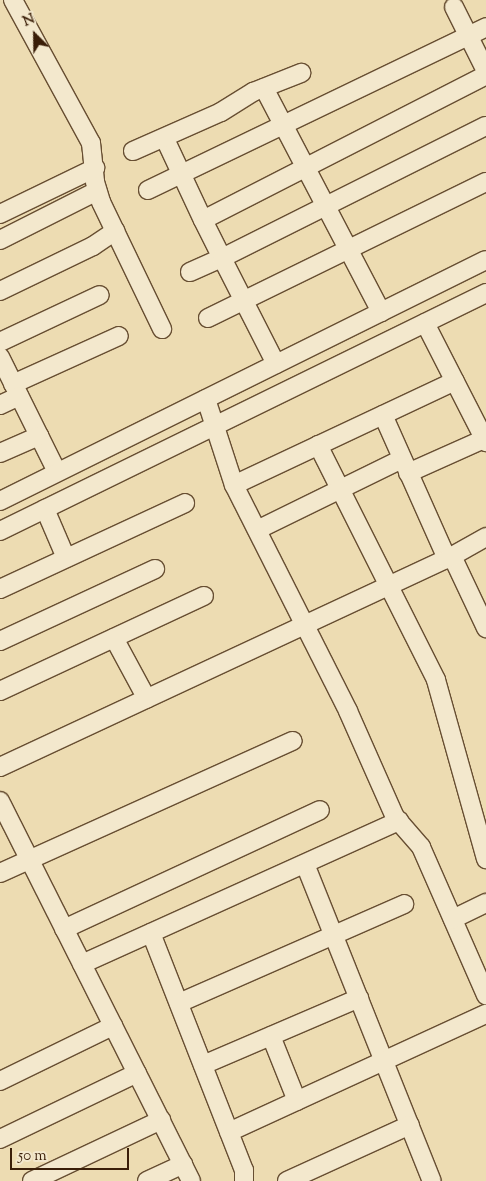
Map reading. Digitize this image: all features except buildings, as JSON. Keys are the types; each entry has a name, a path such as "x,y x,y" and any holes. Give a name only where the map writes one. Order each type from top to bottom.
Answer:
{"street":[{"path":"13,0 91,143 98,191 162,329"},
{"path":"203,220 486,73 454,8"},
{"path":"148,190 486,27"},
{"path":"134,151 165,139 264,88 301,73"},
{"path":"264,88 307,167 381,312"},
{"path":"190,272 222,258 486,126"},
{"path":"165,139 203,220 246,301 276,364"},
{"path":"0,214 95,168"},
{"path":"208,318 486,182"},
{"path":"0,240 98,191"},
{"path":"0,291 93,246 115,231"},
{"path":"0,501 486,260"},
{"path":"0,532 486,293"},
{"path":"0,342 100,295"},
{"path":"360,323 373,349"},
{"path":"257,530 340,488 485,440 425,323"},
{"path":"0,405 16,390 119,336"},
{"path":"0,357 57,472"},
{"path":"234,485 455,381"},
{"path":"206,399 234,485 306,625 399,822 421,847 486,995"},
{"path":"383,415 449,558 486,628"},
{"path":"0,453 39,436"},
{"path":"318,446 436,680 480,817 486,859"},
{"path":"0,588 185,502"},
{"path":"45,509 66,558"},
{"path":"0,768 449,558 486,537"},
{"path":"0,641 155,569"},
{"path":"0,691 204,596"},
{"path":"114,638 147,699"},
{"path":"0,873 292,741"},
{"path":"0,801 191,1181"},
{"path":"64,929 320,810"},
{"path":"82,964 399,822"},
{"path":"305,864 432,1181"},
{"path":"179,1003 404,904"},
{"path":"453,919 486,904"},
{"path":"151,933 244,1170 244,1181"},
{"path":"203,1065 359,998"},
{"path":"229,1132 486,1014"},
{"path":"0,1081 113,1026"},
{"path":"271,1036 297,1100"},
{"path":"0,1139 137,1073"},
{"path":"32,1181 161,1120"},
{"path":"287,1181 410,1125"},
{"path":"147,1181 183,1164"}]}
